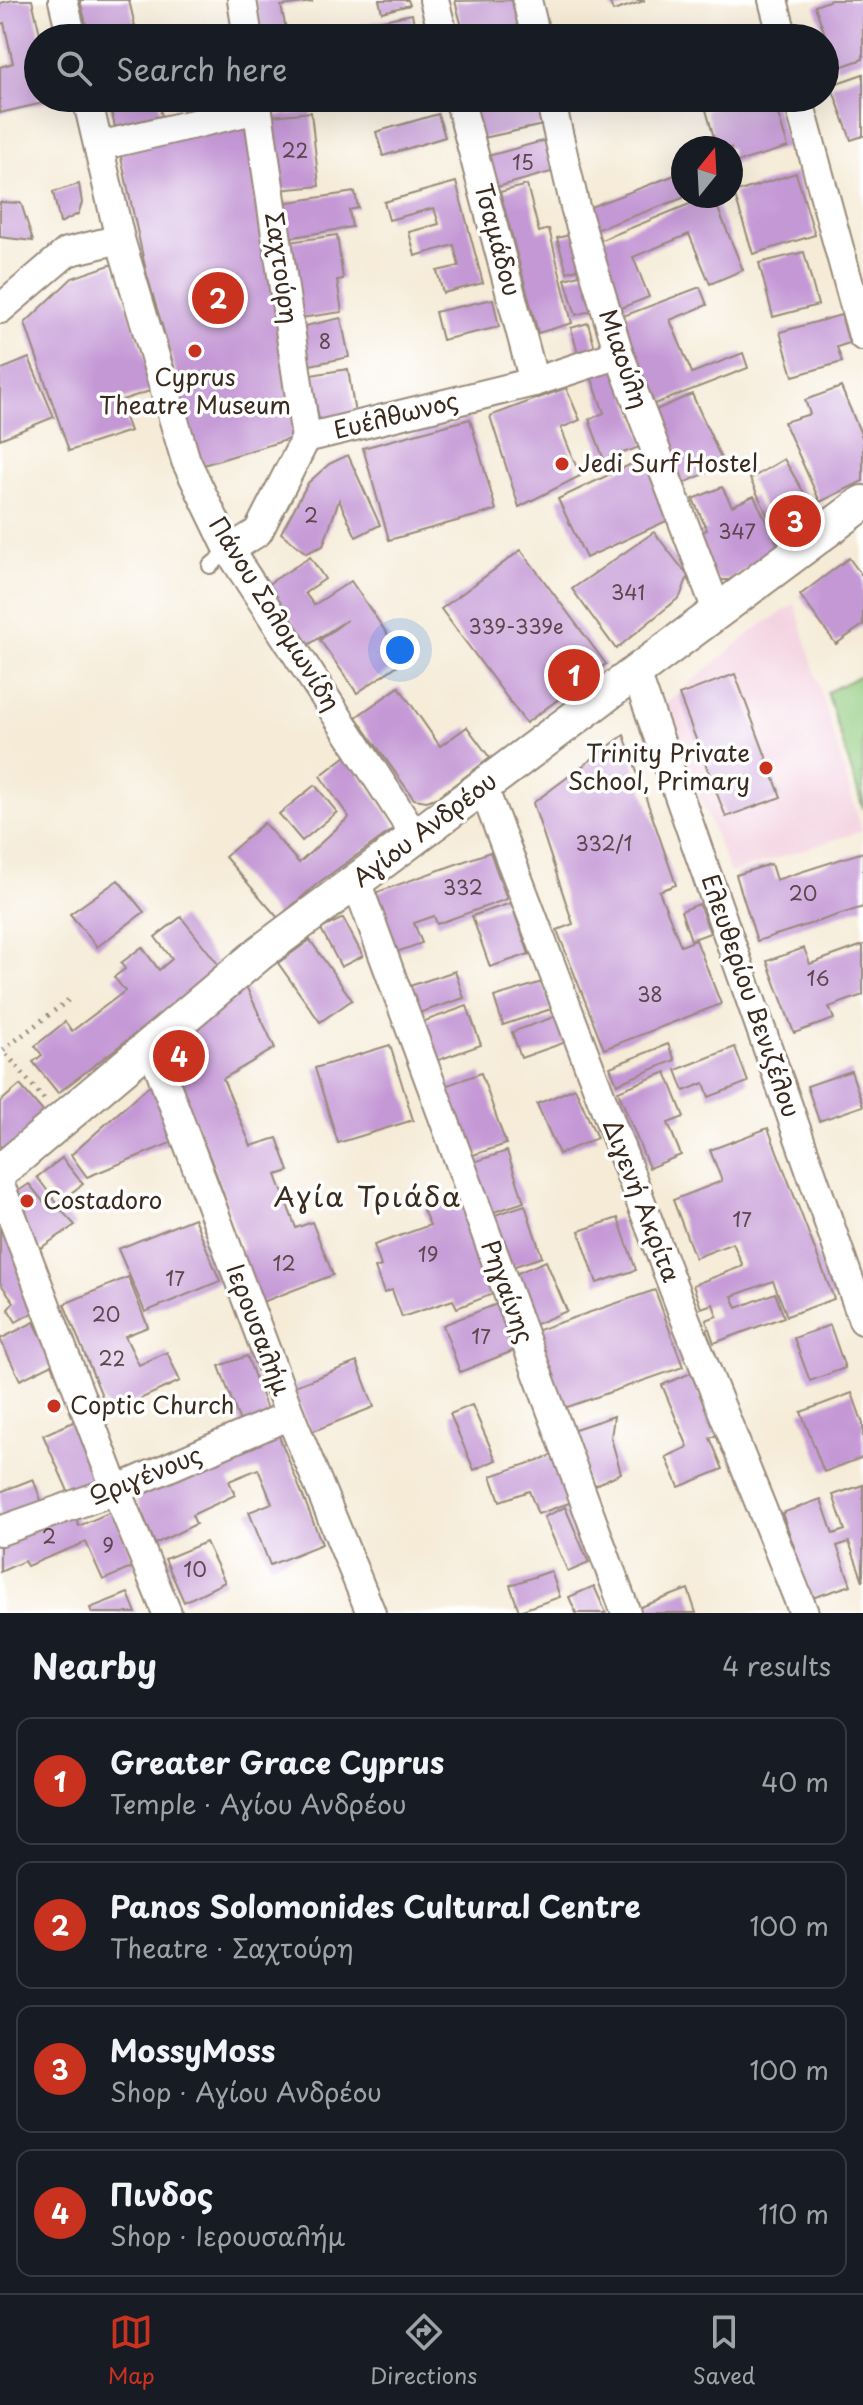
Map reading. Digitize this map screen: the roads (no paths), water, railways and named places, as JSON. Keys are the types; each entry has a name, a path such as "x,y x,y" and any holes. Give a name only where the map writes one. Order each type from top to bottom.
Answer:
{"street":[{"path":"63,0 69,24"},
{"path":"242,0 246,24"},
{"path":"434,0 440,24"},
{"path":"527,0 533,24"},
{"path":"773,0 779,24"},
{"name":"Πάνου Σολομωνίδη","path":"90,112 120,239 186,461 219,558 416,837"},
{"path":"99,146 227,112"},
{"name":"Σαχτούρη","path":"258,112 306,438"},
{"name":"Τσαμάδου","path":"463,112 534,382"},
{"name":"Μιαούλη","path":"553,112 575,207 619,354 718,613"},
{"path":"802,112 863,336"},
{"path":"0,309 67,252 120,239"},
{"name":"Ευέλθωνος","path":"219,558 258,532 306,438 534,382 619,354"},
{"name":"Αγίου Ανδρέου","path":"0,1172 261,952 863,503"},
{"name":"Ελευθερίου Βενιζέλου","path":"636,673 863,1320"},
{"name":"Διγενή Ακρίτα","path":"483,787 685,1318 804,1613"},
{"name":"Ρηγαίνης","path":"356,881 626,1613"},
{"name":"Ιερουσαλήμ","path":"151,1045 290,1415 371,1613"},
{"path":"0,1185 116,1490 167,1613"},
{"name":"Ωριγένους","path":"0,1531 116,1490 290,1415"}],"place":[{"name":"Panos Solomonides Cultural Centre","path":"218,298"},
{"name":"Cyprus Theatre Museum","path":"195,351"},
{"name":"Jedi Surf Hostel","path":"562,464"},
{"name":"MossyMoss","path":"795,521"},
{"name":"Greater Grace Cyprus","path":"574,675"},
{"name":"Trinity Private School, Primary","path":"766,768"},
{"name":"Πινδος","path":"179,1056"},
{"name":"Costadoro","path":"27,1201"},
{"name":"Coptic Church","path":"54,1406"}],"district":[{"name":"Αγία Τριάδα","path":"368,1197"}]}
